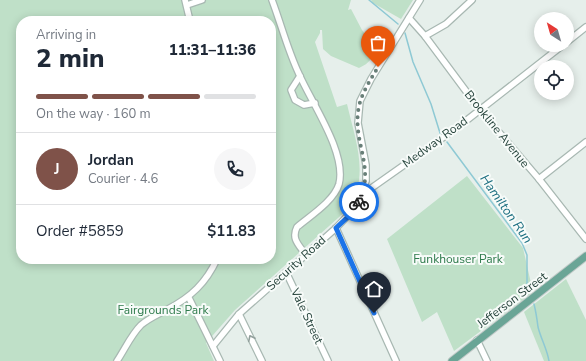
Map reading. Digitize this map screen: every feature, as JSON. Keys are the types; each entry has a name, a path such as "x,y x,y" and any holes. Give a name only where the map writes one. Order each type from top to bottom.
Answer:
{"main road":[{"name":"Jefferson Street","path":"452,361 586,256"}],"street":[{"path":"189,16 186,2 202,0"},
{"path":"272,0 300,76 314,103 337,155 340,177 339,186 332,197 297,227 294,233 294,238 306,255"},
{"name":"Security Road","path":"213,346 239,314 351,214 363,194 366,181 366,165 358,123 360,101 371,79 420,0"},
{"path":"425,36 446,24 472,0"},
{"name":"Brookline Avenue","path":"409,18 425,36 480,110 539,179 586,239"},
{"path":"574,36 586,27"},
{"name":"Medway Road","path":"363,194 480,110 554,52"},
{"path":"300,76 291,90 295,100 304,105 314,103"},
{"path":"539,179 586,142"},
{"path":"336,228 396,361"},
{"path":"117,361 130,338 141,325 189,298 204,281 214,264"},
{"name":"Vale Street","path":"286,272 328,361"},
{"path":"189,298 220,361"},
{"path":"239,314 262,361"},
{"path":"477,340 487,361"}],"green space":[{"name":"Fairgrounds Park","path":"0,0 351,0 348,10 351,9 362,30 374,46 372,57 368,62 359,68 331,56 323,49 322,30 320,30 315,42 337,107 347,104 357,144 360,172 354,198 347,210 235,310 206,343 214,361 0,361"},
{"path":"371,0 413,0 401,19 373,3"},
{"name":"Funkhouser Park","path":"467,176 523,248 533,292 454,351 437,312 422,322 387,239"},
{"path":"566,279 586,320 586,361 544,361 524,312"}],"waterway":[{"name":"Hamilton Run","path":"369,0 398,24"},
{"name":"Hamilton Run","path":"405,33 413,62 431,104 440,133"},
{"name":"Hamilton Run","path":"447,142 522,243 527,255 527,295"},
{"name":"Hamilton Run","path":"534,304 538,327 549,361"}],"way so far":[{"path":"359,202 363,194 366,181 366,165 359,132 358,112 364,91 378,67"}],"route":[{"path":"359,202 351,214 336,228 374,313"}]}
